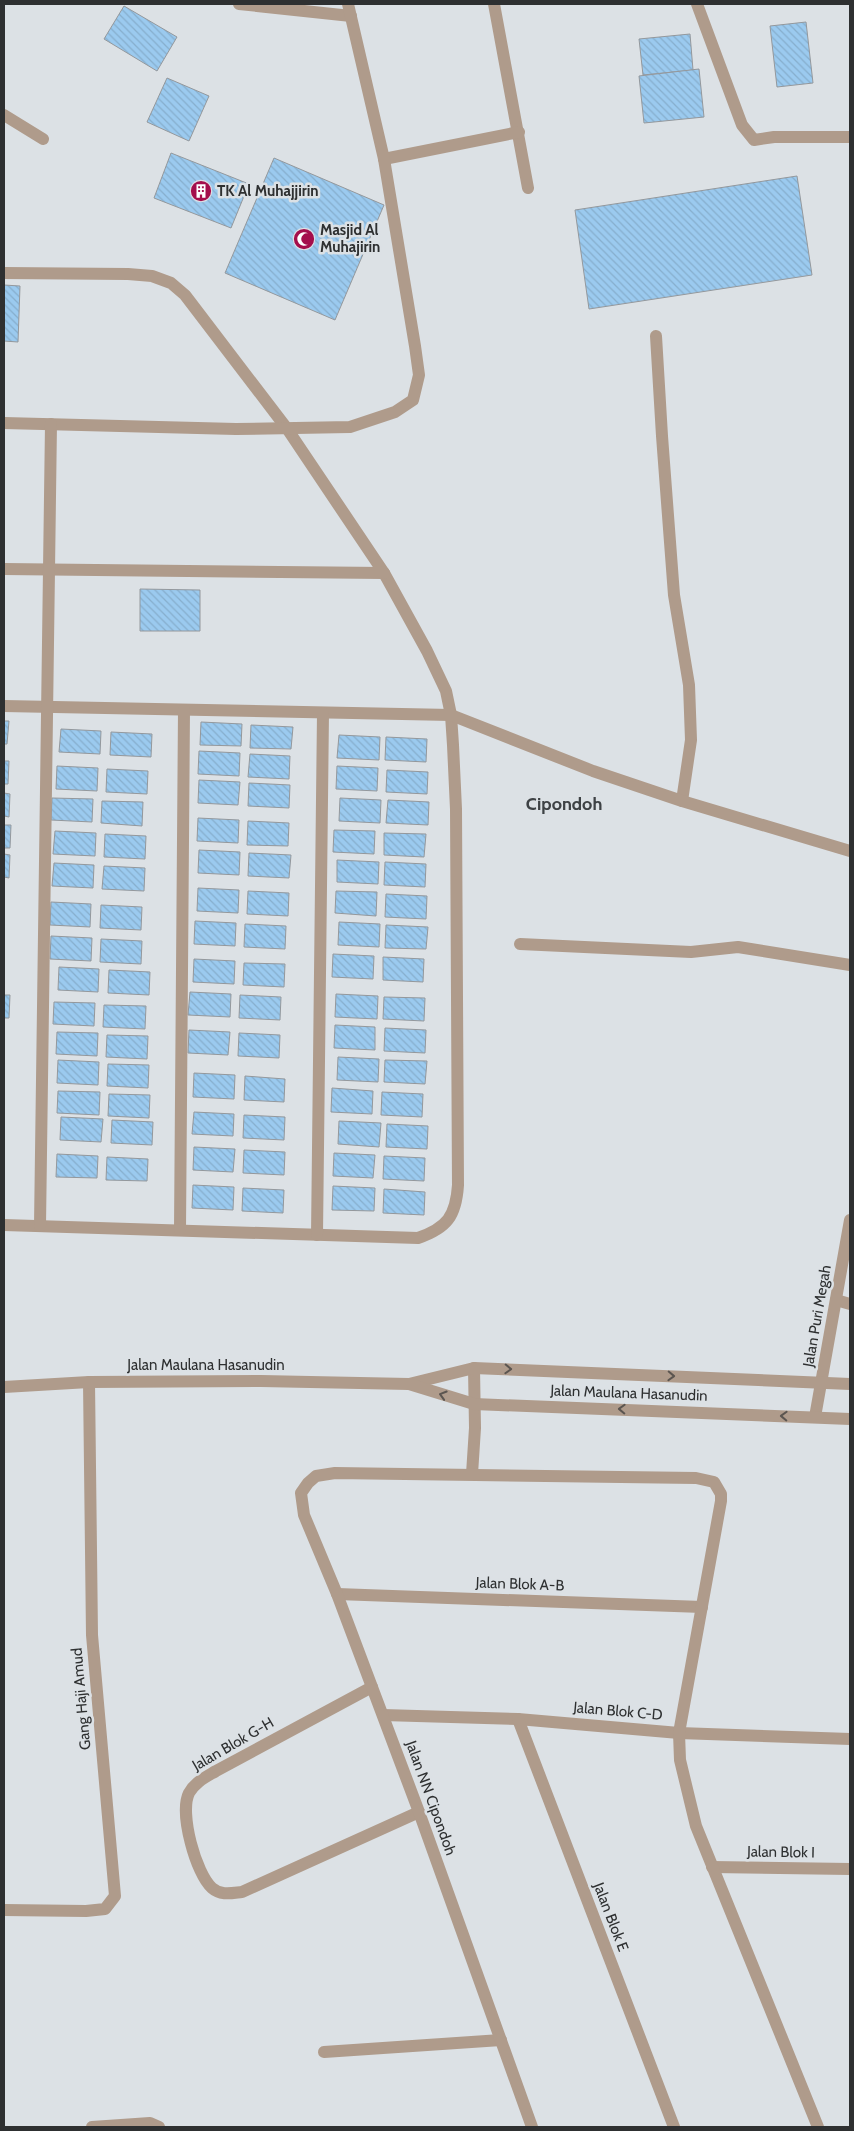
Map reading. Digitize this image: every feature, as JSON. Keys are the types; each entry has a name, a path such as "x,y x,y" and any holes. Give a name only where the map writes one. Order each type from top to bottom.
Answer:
{"street":[{"path":"4,423 288,430 350,427 395,412 413,400 419,376 415,346 384,159 350,10 239,4"},
{"path":"494,4 528,188"},
{"path":"697,4 742,125 754,140 774,137 850,137"},
{"path":"4,115 43,139"},
{"path":"384,159 519,132"},
{"path":"4,273 128,274 152,276 171,283 185,295 288,430 384,573 427,650 446,691 450,715 456,819 457,1201 449,1221 435,1232 418,1238 4,1224"},
{"path":"656,336 674,595 689,685 690,740 682,802"},
{"path":"40,1226 51,424"},
{"path":"4,568 384,573"},
{"path":"4,706 450,715 593,771 682,802 850,851"},
{"path":"180,1230 184,710"},
{"path":"317,1235 323,713"},
{"path":"520,944 691,952 738,947 850,965"},
{"name":"Jalan Puri Megah","path":"815,1417 850,1220"},
{"path":"836,1300 850,1304"},
{"path":"474,1368 475,1428 472,1474 696,1478 714,1482 721,1494 679,1733 680,1760 696,1826 818,2127"},
{"name":"Jalan Maulana Hasanudin","path":"4,1387 89,1382 260,1381 409,1384 474,1368 850,1384"},
{"name":"Gang Haji Amud","path":"4,1910 86,1911 105,1909 115,1896 92,1635 89,1382"},
{"name":"Jalan Maulana Hasanudin","path":"409,1384 474,1404 850,1419"},
{"name":"Jalan NN Cipondoh","path":"472,1474 336,1473 316,1476 308,1482 301,1493 304,1515 337,1594 383,1715 532,2127"},
{"name":"Jalan Blok A-B","path":"337,1594 702,1607"},
{"name":"Jalan Blok G-H","path":"372,1687 216,1771 194,1785 188,1795 185,1808 186,1820 195,1855 212,1888 221,1893 242,1892 419,1812"},
{"name":"Jalan Blok C-D","path":"383,1715 518,1719 679,1733 850,1739"},
{"name":"Jalan Blok E","path":"518,1719 674,2127"},
{"name":"Jalan Blok I","path":"712,1868 850,1869"},
{"path":"324,2052 501,2040"},
{"path":"92,2127 150,2123 158,2127"}],"building":[{"path":"124,6 177,37 157,71 104,39"},
{"path":"806,22 813,83 777,87 770,26"},
{"path":"690,34 693,70 643,75 639,39"},
{"path":"699,69 704,117 644,123 639,76"},
{"path":"167,78 209,96 189,141 147,122"},
{"name":"TK Al Muhajjirin","path":"171,153 249,184 231,228 154,198"},
{"name":"Masjid Al Muhajirin","path":"274,158 384,205 335,320 225,273"},
{"path":"797,176 812,275 589,309 575,210"},
{"path":"4,285 20,286 18,342 4,341"},
{"path":"140,589 200,590 200,631 140,631"},
{"path":"4,721 9,721 7,744 4,744"},
{"path":"201,722 242,724 241,746 200,745"},
{"path":"251,725 293,727 291,749 250,748"},
{"path":"61,729 101,731 100,754 59,752"},
{"path":"111,732 152,734 151,757 110,755"},
{"path":"339,735 380,737 379,760 337,758"},
{"path":"386,737 427,739 426,762 385,760"},
{"path":"199,751 240,753 239,776 198,774"},
{"path":"250,754 290,756 289,779 248,777"},
{"path":"4,761 9,761 8,784 4,784"},
{"path":"57,766 98,768 97,791 56,789"},
{"path":"337,766 378,768 377,791 336,789"},
{"path":"107,769 148,771 147,794 106,792"},
{"path":"387,770 428,772 427,794 386,792"},
{"path":"199,780 240,782 238,805 198,803"},
{"path":"249,783 290,785 289,808 248,806"},
{"path":"4,793 10,794 9,817 4,816"},
{"path":"52,798 93,799 92,822 51,820"},
{"path":"340,798 381,800 380,823 339,821"},
{"path":"388,800 429,802 428,825 386,823"},
{"path":"102,801 143,802 142,826 101,823"},
{"path":"198,818 239,820 238,843 197,841"},
{"path":"248,821 289,823 288,846 247,845"},
{"path":"4,825 11,825 10,848 4,848"},
{"path":"334,830 375,831 374,854 333,852"},
{"path":"55,831 96,833 95,856 53,854"},
{"path":"384,833 426,834 424,857 384,855"},
{"path":"105,834 146,836 145,859 104,857"},
{"path":"199,850 240,852 239,875 198,873"},
{"path":"249,853 291,855 289,878 248,876"},
{"path":"4,854 10,855 9,878 4,877"},
{"path":"337,860 379,862 378,884 337,882"},
{"path":"385,862 426,864 425,887 384,885"},
{"path":"54,863 94,865 93,888 52,886"},
{"path":"104,866 145,868 144,891 102,889"},
{"path":"198,888 239,890 238,913 197,911"},
{"path":"248,891 289,893 288,916 247,914"},
{"path":"336,891 377,892 376,916 335,913"},
{"path":"386,894 427,896 426,919 385,917"},
{"path":"51,902 91,904 90,927 50,925"},
{"path":"101,905 142,907 141,930 100,928"},
{"path":"195,921 236,923 235,946 194,944"},
{"path":"339,922 380,924 379,947 338,945"},
{"path":"245,924 286,926 285,949 244,947"},
{"path":"386,925 428,927 426,949 385,948"},
{"path":"51,936 92,938 91,961 50,959"},
{"path":"101,939 142,941 141,964 100,962"},
{"path":"333,954 374,956 373,979 332,977"},
{"path":"383,957 424,959 423,982 383,980"},
{"path":"194,959 235,961 234,984 193,982"},
{"path":"244,963 285,964 284,987 243,985"},
{"path":"59,967 99,969 98,992 58,990"},
{"path":"109,970 150,972 149,995 108,993"},
{"path":"190,992 231,994 230,1017 188,1015"},
{"path":"336,994 378,996 377,1019 335,1017"},
{"path":"4,995 10,995 9,1018 4,1018"},
{"path":"240,995 281,997 280,1020 239,1018"},
{"path":"384,997 425,998 424,1021 383,1019"},
{"path":"54,1002 95,1003 94,1026 53,1024"},
{"path":"104,1005 146,1006 145,1029 103,1027"},
{"path":"335,1025 375,1027 375,1050 334,1048"},
{"path":"385,1028 426,1030 425,1053 384,1051"},
{"path":"189,1030 230,1032 228,1055 188,1053"},
{"path":"57,1032 98,1033 97,1056 56,1054"},
{"path":"239,1033 280,1035 279,1058 238,1056"},
{"path":"107,1035 148,1036 147,1059 106,1057"},
{"path":"338,1057 379,1059 378,1082 337,1080"},
{"path":"58,1060 99,1062 98,1085 57,1083"},
{"path":"385,1060 427,1061 425,1084 384,1082"},
{"path":"108,1064 149,1065 148,1088 107,1086"},
{"path":"194,1073 235,1075 234,1099 193,1097"},
{"path":"245,1076 285,1079 284,1102 244,1100"},
{"path":"332,1088 373,1091 372,1114 331,1112"},
{"path":"58,1091 100,1092 99,1115 57,1113"},
{"path":"382,1092 423,1094 422,1117 381,1115"},
{"path":"109,1094 150,1095 149,1118 108,1116"},
{"path":"194,1112 234,1114 233,1136 192,1134"},
{"path":"244,1115 285,1117 284,1140 243,1138"},
{"path":"61,1117 103,1119 101,1142 60,1140"},
{"path":"112,1120 153,1122 152,1145 111,1143"},
{"path":"339,1121 381,1123 379,1147 338,1144"},
{"path":"387,1124 428,1126 427,1149 386,1147"},
{"path":"194,1147 235,1149 233,1172 193,1170"},
{"path":"244,1150 285,1152 284,1175 243,1173"},
{"path":"334,1153 375,1155 373,1178 333,1176"},
{"path":"57,1154 98,1156 97,1178 56,1177"},
{"path":"384,1156 425,1158 424,1181 383,1179"},
{"path":"107,1157 148,1159 147,1181 106,1180"},
{"path":"193,1185 234,1187 233,1210 192,1208"},
{"path":"333,1186 375,1188 374,1211 332,1210"},
{"path":"243,1188 284,1190 283,1213 242,1211"},
{"path":"384,1189 425,1192 424,1215 383,1213"}],"place":[{"name":"TK Al Muhajjirin","path":"201,191"},
{"name":"Masjid Al Muhajirin","path":"304,239"}],"district":[{"name":"Cipondoh","path":"564,804"}]}
